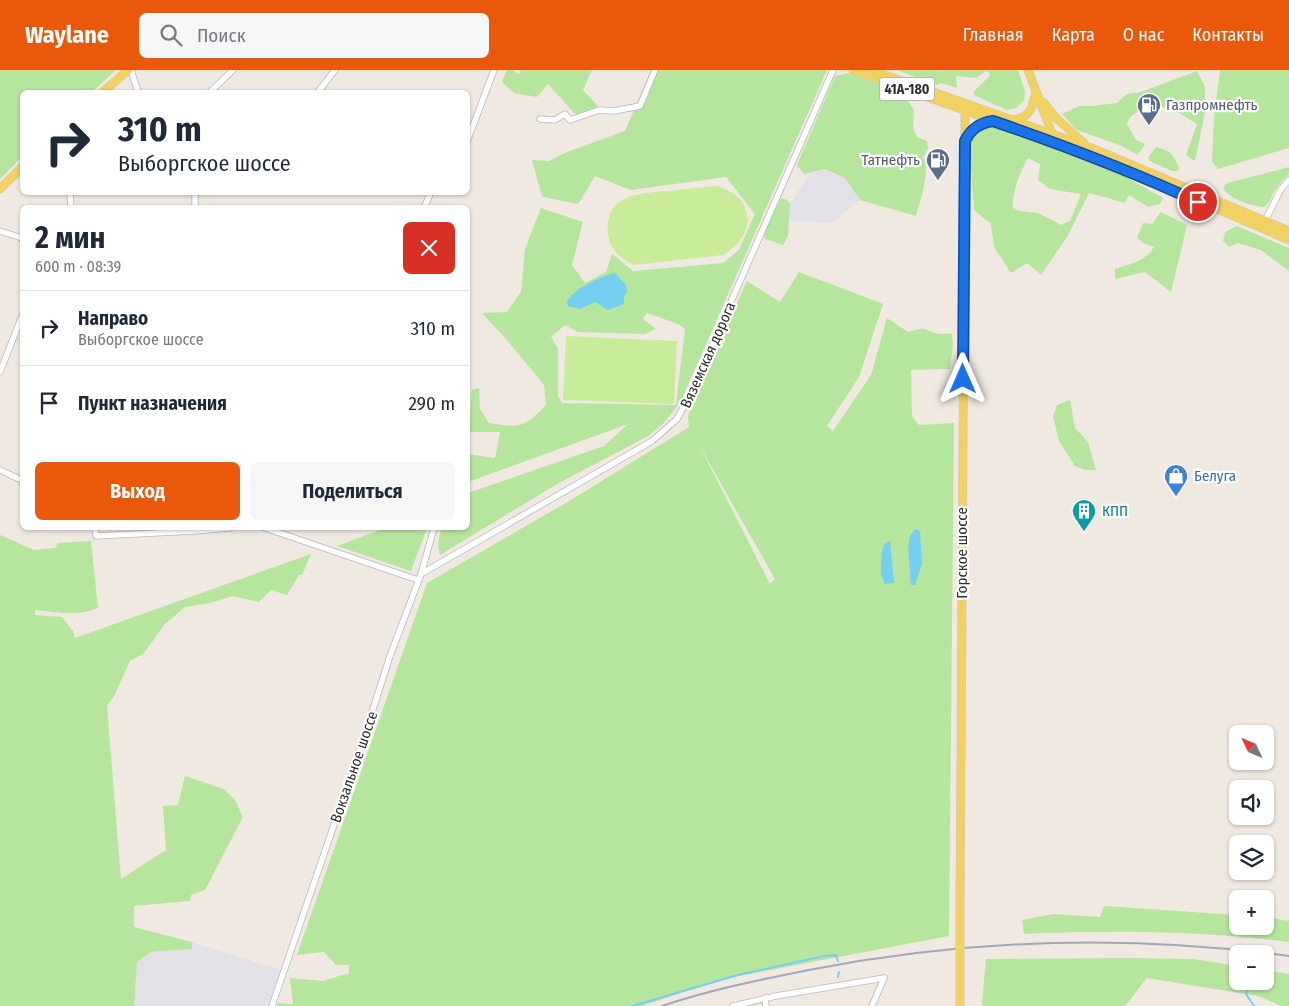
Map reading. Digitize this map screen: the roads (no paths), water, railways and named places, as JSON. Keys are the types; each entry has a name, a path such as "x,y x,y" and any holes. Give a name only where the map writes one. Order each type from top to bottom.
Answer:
{"main road":[{"path":"105,90 129,70"},
{"name":"41А-180","path":"853,70 962,107 1013,120 1115,166 1289,240"},
{"name":"41А-180","path":"871,70 993,121 1090,147 1289,231"},
{"path":"1028,70 1054,137"},
{"path":"1032,70 1054,137"},
{"path":"1013,120 1021,119 1030,112 1036,92"},
{"path":"1044,103 1056,118 1090,147"},
{"name":"Горское шоссе","path":"960,1006 965,141 962,107"},
{"name":"Горское шоссе","path":"962,107 961,181 964,192"},
{"path":"965,141 970,132 978,125 993,121"},
{"path":"0,189 20,169"}],"street":[{"path":"129,70 137,90"},
{"path":"212,90 233,70"},
{"path":"320,90 335,70"},
{"path":"470,134 494,70"},
{"path":"540,120 555,120 565,114 570,120 599,110 614,111 640,106 655,70"},
{"name":"Вяземская дорога","path":"419,577 652,441 677,419 685,406 833,70"},
{"path":"1265,221 1281,189 1289,180"},
{"path":"0,231 20,237"},
{"path":"0,372 20,321"},
{"path":"0,470 19,480"},
{"path":"95,530 96,536 207,530"},
{"path":"271,530 419,577"},
{"name":"Вокзальное шоссе","path":"272,1006 433,530"},
{"path":"733,1006 766,998 884,978 872,1006"},
{"path":"766,998 766,1006"}],"water":[{"path":"615,273 626,285 627,292 624,297 624,304 608,310 595,302 580,309 568,306 567,302 570,297 581,288 595,280"},
{"path":"915,529 920,531 922,564 915,585 911,585 908,548 910,536"},
{"path":"890,541 894,583 884,584 881,572 883,549 884,544"}],"waterway":[{"path":"632,1006 738,975 824,956 836,955 838,961"},
{"path":"838,977 839,972"},
{"path":"1248,990 1246,994 1254,1006"}],"railway":[{"path":"662,1006 716,990 809,970 928,952 988,946 1108,943 1229,949 1289,956"}],"place":[{"name":"Газпромнефть","path":"1149,126"},
{"name":"Татнефть","path":"938,181"},
{"name":"Белуга","path":"1176,497"},
{"name":"КПП","path":"1084,532"}]}
